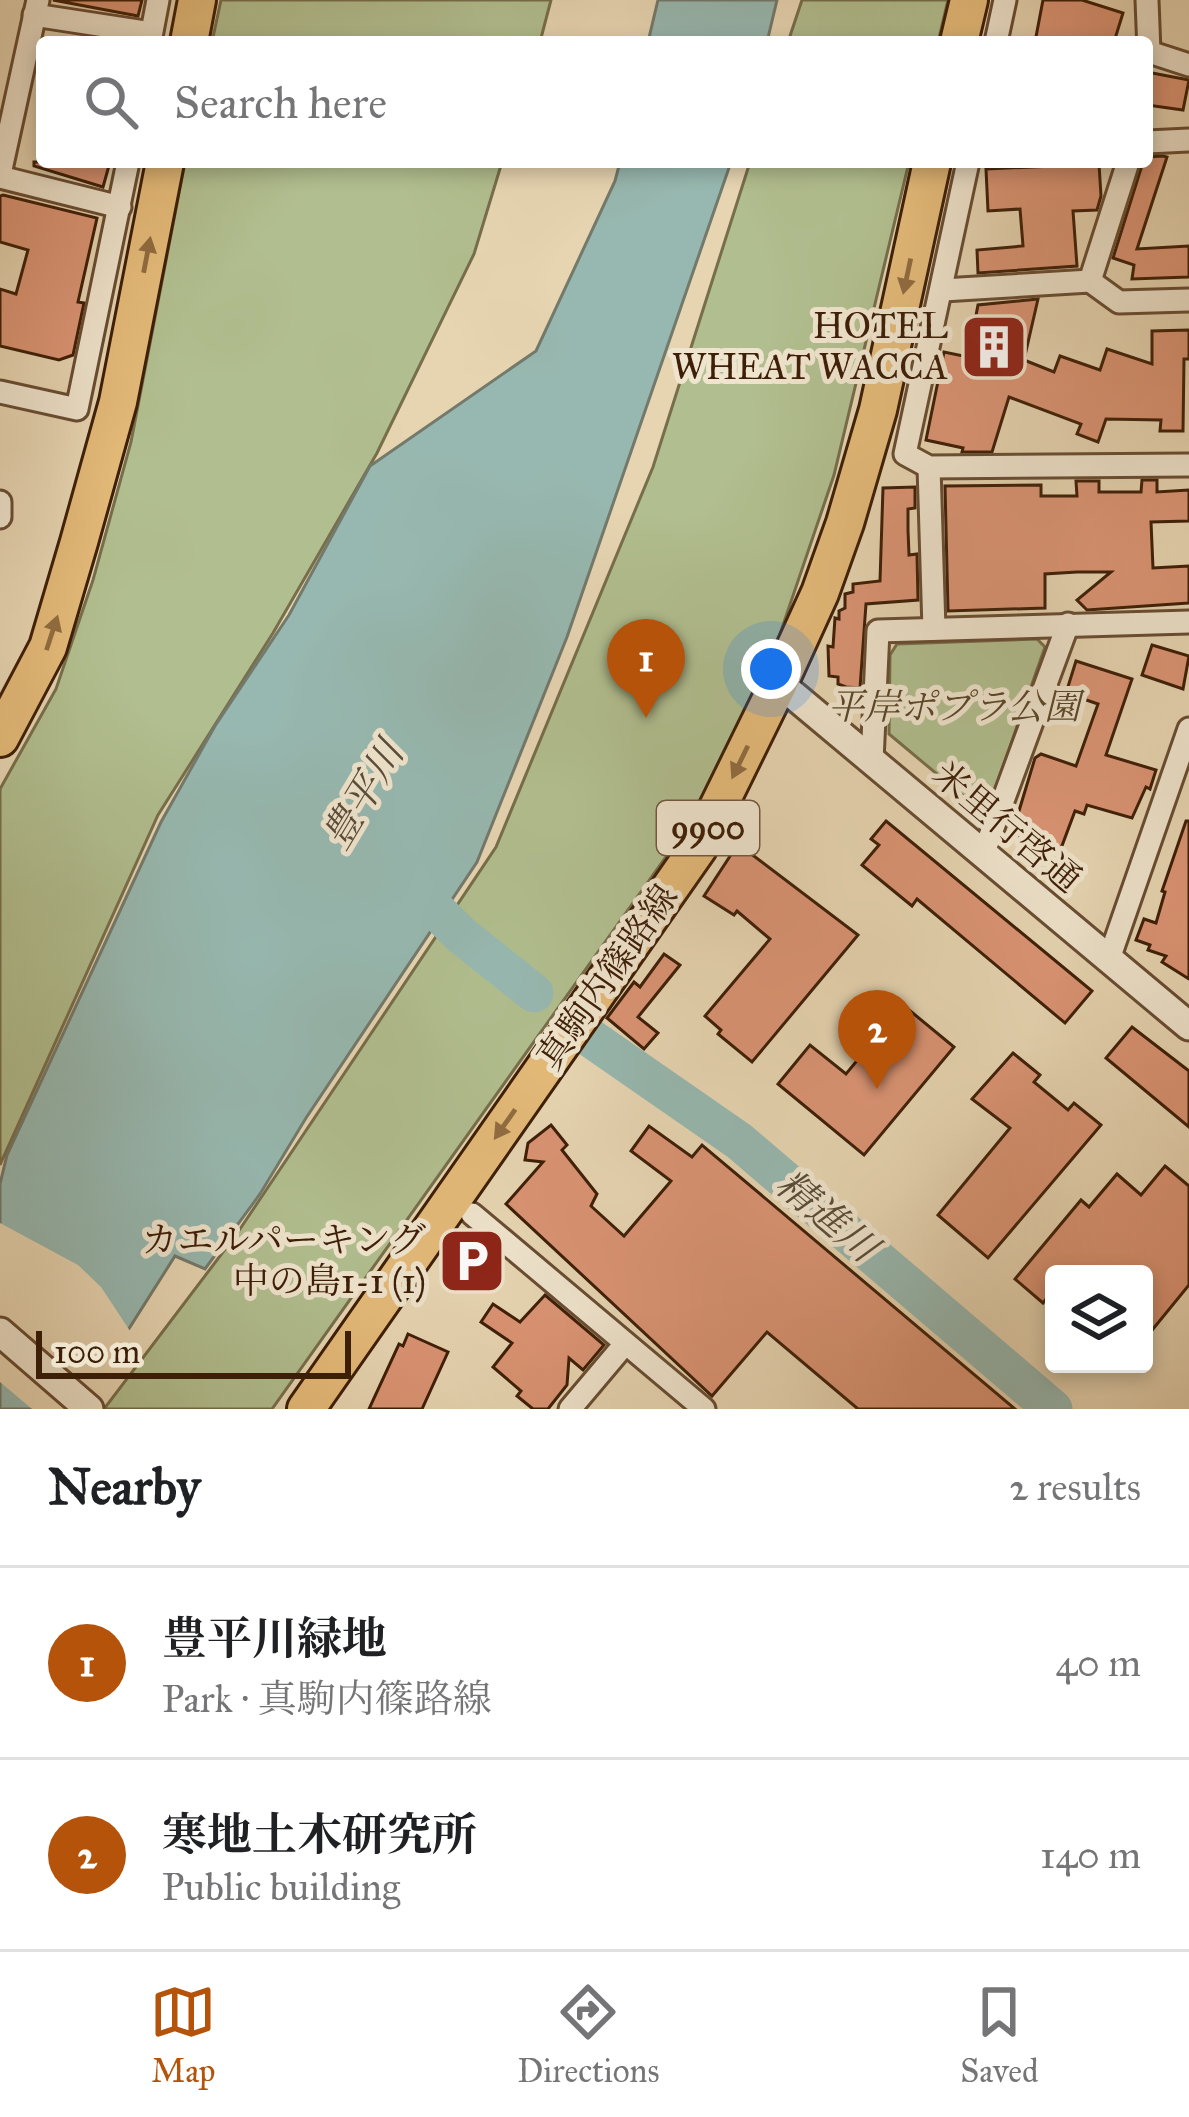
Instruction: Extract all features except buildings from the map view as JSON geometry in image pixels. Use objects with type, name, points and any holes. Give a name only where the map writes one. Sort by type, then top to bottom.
[{"type":"main road","points":[[190,36],[197,0]]},
{"type":"main road","points":[[960,36],[969,0]]},
{"type":"main road","points":[[0,738],[48,647],[80,542],[118,403],[164,168]]},
{"type":"main road","name":"真駒内篠路線","points":[[306,1409],[698,848],[820,593],[865,459],[931,168]]},
{"type":"street","points":[[150,36],[158,0]]},
{"type":"street","points":[[996,36],[1005,0]]},
{"type":"street","points":[[1147,0],[1148,36]]},
{"type":"street","points":[[120,207],[0,176],[36,8],[142,36]]},
{"type":"street","points":[[1153,53],[1189,64]]},
{"type":"street","points":[[1153,142],[1189,140]]},
{"type":"street","points":[[0,392],[77,409],[127,168]]},
{"type":"street","points":[[967,168],[905,454],[929,467],[1189,465]]},
{"type":"street","points":[[1090,281],[1126,168]]},
{"type":"street","points":[[943,290],[1090,281],[1120,302],[1189,300]]},
{"type":"street","points":[[929,467],[934,629]]},
{"type":"street","points":[[0,502],[0,517]]},
{"type":"street","points":[[872,761],[878,631],[1189,622]]},
{"type":"street","points":[[983,855],[1068,624]]},
{"type":"street","name":"米里行啓通","points":[[779,683],[1189,1026]]},
{"type":"street","points":[[1109,959],[1189,729]]},
{"type":"street","points":[[472,1214],[704,1409]]},
{"type":"street","points":[[0,1332],[89,1409]]},
{"type":"street","points":[[570,1409],[624,1345]]},
{"type":"green space","points":[[221,0],[551,0],[542,36],[213,36]]},
{"type":"green space","points":[[802,0],[948,0],[939,36],[790,36]]},
{"type":"green space","points":[[184,168],[500,168],[474,254],[377,453],[273,633],[158,815],[0,1165],[0,789],[56,689],[93,580],[131,442]]},
{"type":"green space","points":[[748,168],[908,168],[834,475],[780,634],[705,802],[272,1409],[104,1409],[236,1235],[496,847],[653,467]]},
{"type":"green space","name":"平岸ポプラ公園","points":[[1037,639],[1045,647],[986,815],[889,734],[890,655],[897,644]]},
{"type":"water","points":[[658,0],[777,0],[768,36],[649,36]]},
{"type":"water","name":"豊平川","points":[[618,168],[729,168],[567,637],[477,862],[260,1194],[205,1269],[175,1256],[78,1409],[0,1409],[0,1184],[7,1155],[161,822],[215,726],[289,615],[370,466],[536,351]]},
{"type":"pier","points":[[0,1223],[78,1265],[101,1287],[132,1334],[85,1409],[32,1409],[0,1382]]},
{"type":"waterway","name":"精進川","points":[[403,877],[461,935],[534,993]]},
{"type":"waterway","name":"精進川","points":[[589,1037],[739,1141],[1053,1409]]},
{"type":"place","name":"HOTEL WHEAT WACCA","points":[[994,347]]},
{"type":"place","name":"豊平川緑地","points":[[646,718]]},
{"type":"place","name":"寒地土木研究所","points":[[877,1089]]},
{"type":"place","name":"カエルパーキング 中の島1-1 (1)","points":[[472,1261]]}]
